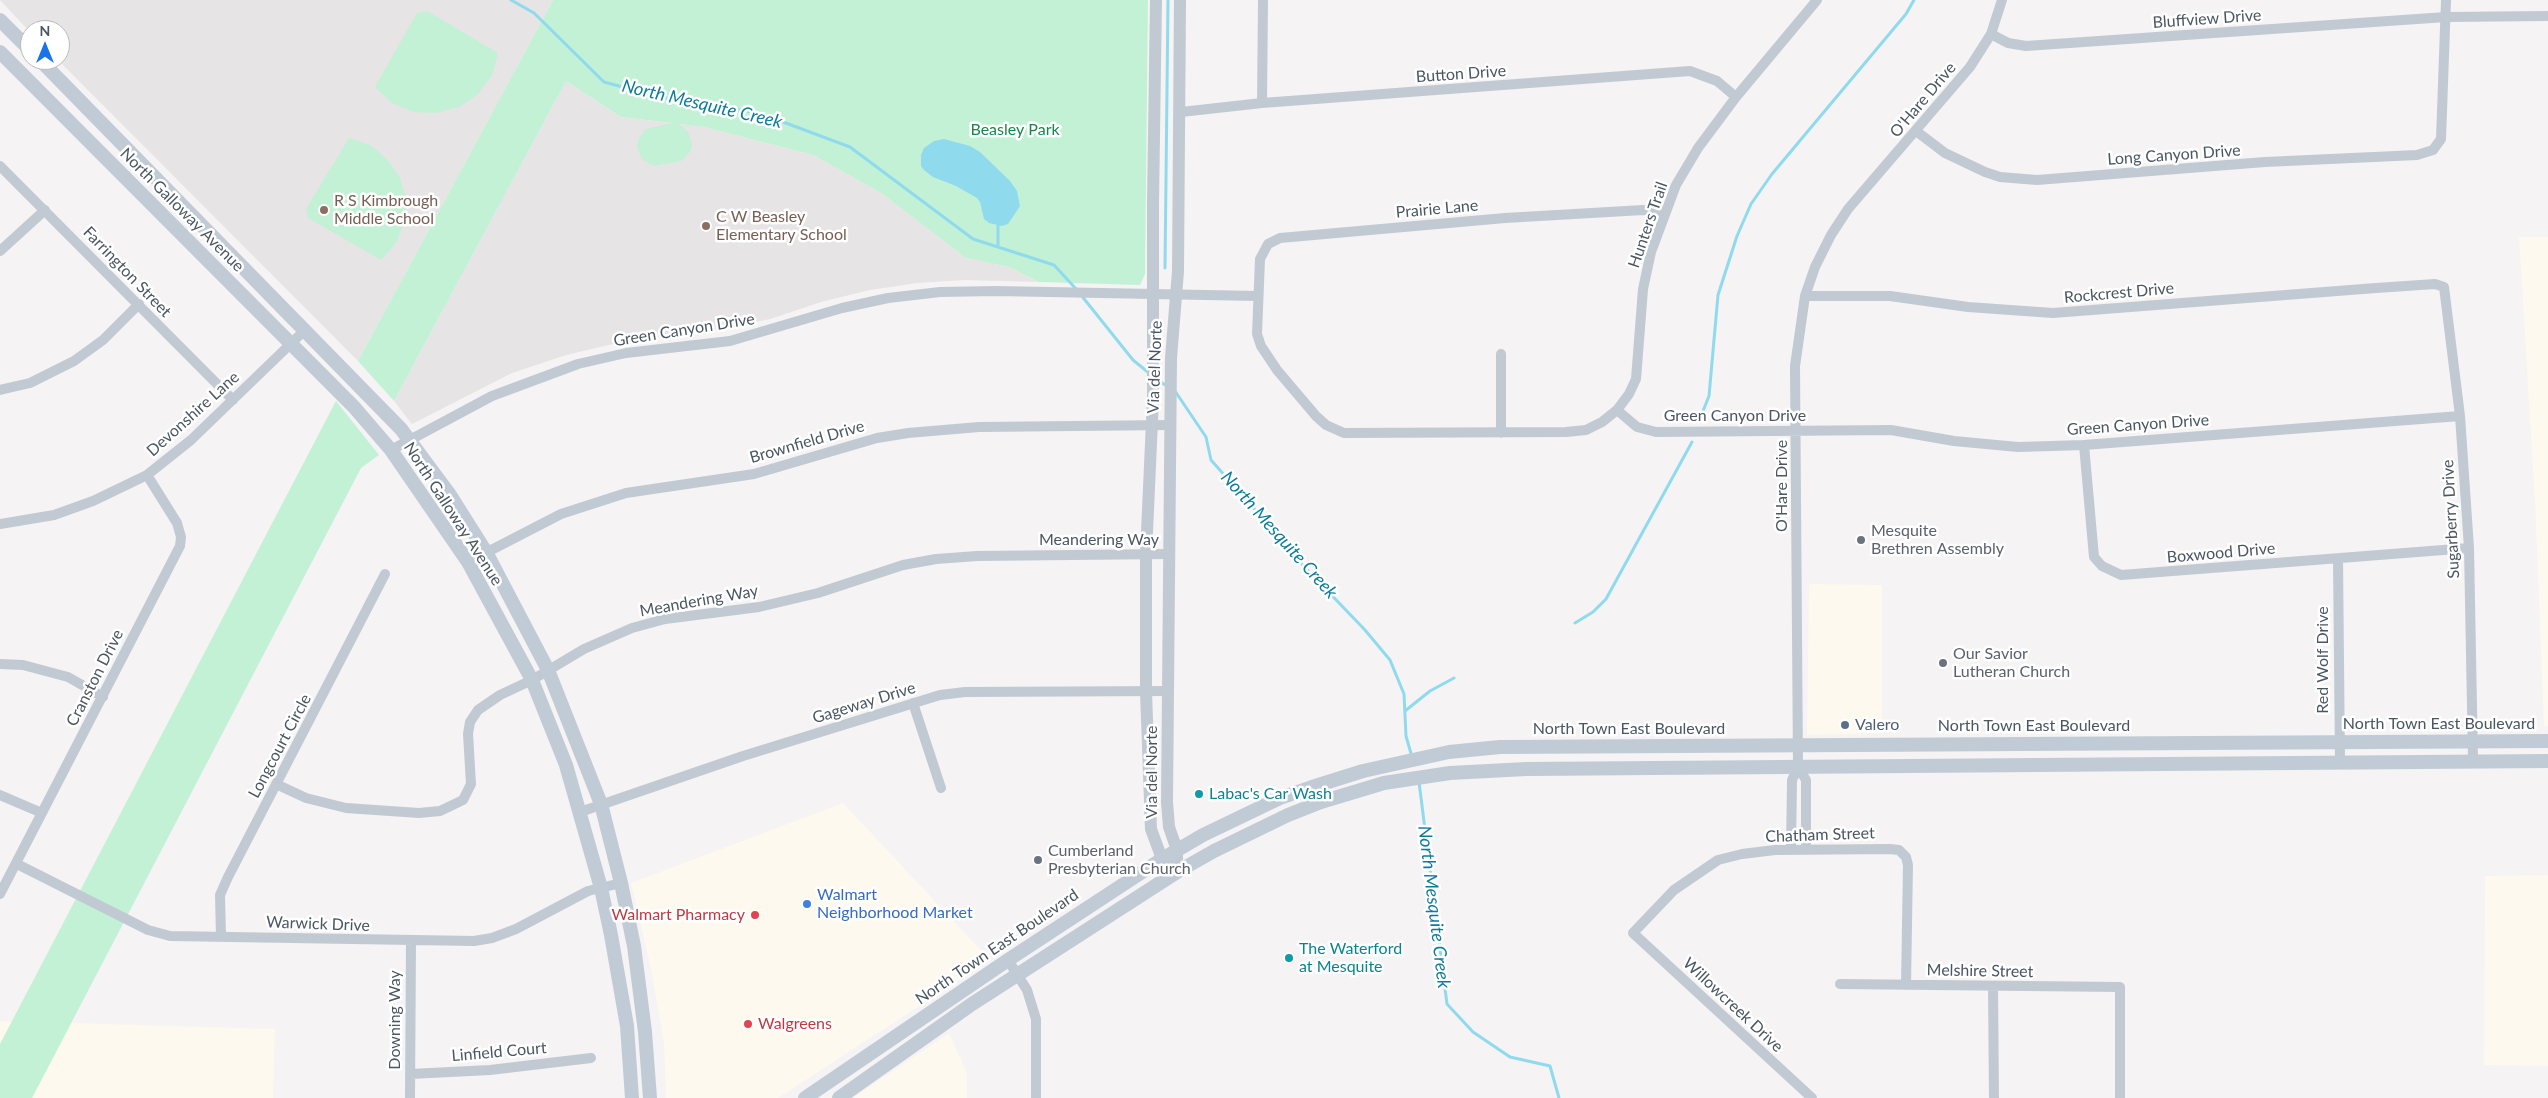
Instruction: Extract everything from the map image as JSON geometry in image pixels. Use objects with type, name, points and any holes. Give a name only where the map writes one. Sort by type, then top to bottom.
[{"type":"main road","points":[[0,20],[20,40]]},
{"type":"main road","name":"North Galloway Avenue","points":[[0,52],[354,407],[391,450],[468,562],[532,680],[566,765],[602,888],[627,1031],[632,1098]]},
{"type":"main road","name":"North Galloway Avenue","points":[[50,70],[306,329],[410,438],[486,552],[548,670],[601,804],[622,883],[634,946],[650,1098]]},
{"type":"main road","points":[[204,256],[220,242]]},
{"type":"main road","name":"North Town East Boulevard","points":[[805,1098],[1008,960],[1177,850],[1280,798],[1380,768],[1449,752],[1500,747],[2548,741]]},
{"type":"main road","points":[[2230,742],[2230,763]]},
{"type":"main road","points":[[1981,744],[1982,766]]},
{"type":"main road","name":"North Town East Boulevard","points":[[839,1098],[1018,974],[1177,872],[1274,821],[1321,802],[1384,784],[1450,773],[1526,769],[2474,760],[2548,761]]},
{"type":"main road","points":[[1312,787],[1321,802]]},
{"type":"main road","points":[[627,1031],[644,1029]]},
{"type":"main road","points":[[851,1067],[861,1082]]},
{"type":"street","name":"Via del Norte","points":[[1156,0],[1153,203],[1153,425],[1146,554],[1146,692],[1151,829],[1162,859],[1177,872]]},
{"type":"street","name":"Via del Norte","points":[[1177,872],[1177,850],[1169,827],[1167,802],[1170,407],[1171,358],[1176,294],[1181,112],[1180,0]]},
{"type":"street","points":[[1262,103],[1263,0]]},
{"type":"street","name":"Hunters Trail","points":[[1617,410],[1629,394],[1636,379],[1643,289],[1652,252],[1676,185],[1698,148],[1736,97],[1817,0]]},
{"type":"street","name":"O'Hare Drive","points":[[1798,767],[1796,366],[1805,296],[1815,267],[1844,215],[1970,67],[1990,34],[2002,0]]},
{"type":"street","points":[[2446,0],[2446,17]]},
{"type":"street","name":"Bluffview Drive","points":[[1990,34],[2008,43],[2026,46],[2446,17],[2548,16]]},
{"type":"street","name":"Long Canyon Drive","points":[[1916,131],[1945,153],[1984,172],[2000,177],[2037,180],[2265,162],[2417,155],[2433,150],[2441,139],[2446,17]]},
{"type":"street","name":"Button Drive","points":[[1181,112],[1262,103],[1690,71],[1717,81],[1736,97]]},
{"type":"street","name":"Farrington Street","points":[[0,166],[233,400]]},
{"type":"street","points":[[0,251],[45,210]]},
{"type":"street","name":"Prairie Lane","points":[[1258,296],[1262,253],[1268,244],[1280,238],[1505,218],[1644,210],[1666,211]]},
{"type":"street","name":"Rockcrest Drive","points":[[1805,296],[1890,296],[1968,307],[2053,313],[2435,284]]},
{"type":"street","name":"Sugarberry Drive","points":[[2435,284],[2444,287],[2460,416],[2469,548],[2474,760]]},
{"type":"street","name":"Green Canyon Drive","points":[[391,450],[410,438],[492,396],[578,364],[626,353],[730,341],[842,308],[888,298],[964,291],[1154,294]]},
{"type":"street","points":[[1154,294],[1258,296],[1257,334],[1261,346],[1277,370],[1326,425],[1344,433],[1501,433],[1586,430],[1617,410]]},
{"type":"street","points":[[0,390],[30,382],[74,361],[103,340],[138,304]]},
{"type":"street","name":"Devonshire Lane","points":[[0,524],[54,516],[93,501],[147,475],[191,440],[306,329]]},
{"type":"street","points":[[1501,354],[1501,433]]},
{"type":"street","name":"Green Canyon Drive","points":[[1617,410],[1637,427],[1656,432],[1891,430],[1954,441],[2018,447],[2084,445],[2460,416]]},
{"type":"street","name":"Brownfield Drive","points":[[468,562],[561,514],[626,493],[754,474],[877,438],[908,432],[979,427],[1170,425]]},
{"type":"street","name":"Boxwood Drive","points":[[2084,445],[2094,557],[2102,566],[2122,575],[2469,548]]},
{"type":"street","name":"Cranston Drive","points":[[0,894],[180,546],[181,537],[177,523],[147,475]]},
{"type":"street","name":"Meandering Way","points":[[276,784],[306,798],[346,808],[419,813],[448,808],[463,800],[471,784],[468,734],[470,722],[478,710],[500,695],[532,680],[584,649],[632,628],[665,619],[758,607],[793,599],[903,565],[977,556],[1168,554]]},
{"type":"street","name":"Red Wolf Drive","points":[[2338,559],[2340,762]]},
{"type":"street","name":"Longcourt Circle","points":[[221,936],[220,895],[385,574]]},
{"type":"street","points":[[0,664],[23,665],[68,677],[103,697]]},
{"type":"street","name":"Gageway Drive","points":[[580,812],[743,756],[940,695],[965,692],[1168,691]]},
{"type":"street","points":[[913,703],[941,788]]},
{"type":"street","points":[[1798,767],[1806,780],[1806,850]]},
{"type":"street","points":[[1791,850],[1792,780],[1798,767]]},
{"type":"street","points":[[0,796],[42,813]]},
{"type":"street","name":"Chatham Street","points":[[1633,933],[1674,890],[1718,860],[1742,854],[1791,850],[1899,850],[1906,856],[1906,985]]},
{"type":"street","name":"Warwick Drive","points":[[17,864],[148,930],[170,936],[410,941],[492,938],[535,920],[575,896],[622,883]]},
{"type":"street","name":"Willowcreek Drive","points":[[1633,933],[1812,1098]]},
{"type":"street","name":"Downing Way","points":[[410,941],[410,1098]]},
{"type":"street","points":[[1008,960],[1027,990],[1036,1019],[1036,1098]]},
{"type":"street","name":"Melshire Street","points":[[1840,984],[2120,987],[2120,1098]]},
{"type":"street","points":[[1993,986],[1994,1098]]},
{"type":"street","name":"Linfield Court","points":[[410,1074],[490,1070],[591,1058]]},
{"type":"shaded area","name":"R S Kimbrough Middle School","points":[[0,0],[553,0],[358,361],[68,70],[70,70],[70,20],[20,21]]},
{"type":"shaded area","name":"C W Beasley Elementary School","points":[[566,81],[621,117],[704,127],[813,155],[881,193],[966,258],[1009,267],[1039,282],[965,280],[917,283],[870,290],[821,302],[770,319],[718,330],[667,335],[617,343],[566,355],[512,373],[412,424],[394,401]]},
{"type":"shaded area","points":[[2519,237],[2548,237],[2548,726],[2544,726],[2535,503]]},
{"type":"shaded area","points":[[1809,584],[1882,585],[1882,733],[1807,735]]},
{"type":"shaded area","points":[[843,803],[990,960],[778,1098],[666,1098],[664,1043],[651,969],[631,883]]},
{"type":"shaded area","points":[[2548,875],[2548,1066],[2484,1065],[2485,876]]},
{"type":"shaded area","points":[[0,1021],[12,1022],[0,1044]]},
{"type":"shaded area","points":[[72,1023],[275,1029],[273,1098],[32,1098]]},
{"type":"shaded area","points":[[949,1033],[967,1074],[967,1098],[853,1098]]},
{"type":"green space","name":"Beasley Park","points":[[553,0],[1148,0],[1145,274],[1140,285],[1039,282],[1009,267],[966,258],[881,193],[813,155],[704,127],[679,124],[689,133],[692,146],[690,152],[681,161],[654,166],[642,159],[637,147],[638,140],[646,129],[672,123],[621,117],[566,81],[394,401],[358,361]]},
{"type":"green space","points":[[427,11],[498,53],[492,75],[478,94],[459,107],[436,113],[413,112],[392,103],[375,87],[417,13]]},
{"type":"green space","points":[[349,138],[370,145],[387,159],[400,178],[406,200],[404,222],[396,243],[381,260],[308,218],[306,209]]},
{"type":"green space","points":[[336,401],[379,455],[361,468],[32,1098],[0,1098],[0,1044]]},
{"type":"water","points":[[944,139],[970,146],[980,152],[1010,181],[1017,191],[1020,206],[1008,224],[1002,226],[989,223],[984,219],[980,202],[977,198],[956,186],[933,177],[924,170],[921,166],[921,155],[924,148],[934,141]]},
{"type":"waterway","name":"North Mesquite Creek","points":[[511,0],[534,13],[604,82],[660,97],[759,113],[850,147],[973,239],[1054,265],[1077,290]]},
{"type":"waterway","points":[[1165,268],[1168,0]]},
{"type":"waterway","points":[[1699,421],[1709,396],[1718,295],[1737,236],[1751,204],[1772,174],[1906,14],[1914,0]]},
{"type":"waterway","points":[[998,225],[998,247]]},
{"type":"waterway","name":"North Mesquite Creek","points":[[1081,295],[1133,360],[1149,373]]},
{"type":"waterway","name":"North Mesquite Creek","points":[[1156,379],[1167,386]]},
{"type":"waterway","name":"North Mesquite Creek","points":[[1175,391],[1206,437],[1211,460],[1265,521],[1271,532],[1365,630],[1390,660],[1404,694],[1406,736],[1412,757]]},
{"type":"waterway","points":[[1575,623],[1593,612],[1606,599],[1692,442]]},
{"type":"waterway","points":[[1405,711],[1430,691],[1454,678]]},
{"type":"waterway","name":"North Mesquite Creek","points":[[1419,782],[1447,1004],[1473,1032],[1510,1057],[1550,1066],[1559,1098]]},
{"type":"place","name":"R S Kimbrough Middle School","points":[[324,210]]},
{"type":"place","name":"C W Beasley Elementary School","points":[[706,226]]},
{"type":"place","name":"Mesquite Brethren Assembly","points":[[1861,540]]},
{"type":"place","name":"Our Savior Lutheran Church","points":[[1943,663]]},
{"type":"place","name":"Valero","points":[[1845,725]]},
{"type":"place","name":"Labac's Car Wash","points":[[1199,794]]},
{"type":"place","name":"Cumberland Presbyterian Church","points":[[1038,860]]},
{"type":"place","name":"Walmart Neighborhood Market","points":[[807,904]]},
{"type":"place","name":"Walmart Pharmacy","points":[[755,915]]},
{"type":"place","name":"The Waterford at Mesquite","points":[[1289,958]]},
{"type":"place","name":"Walgreens","points":[[748,1024]]}]
